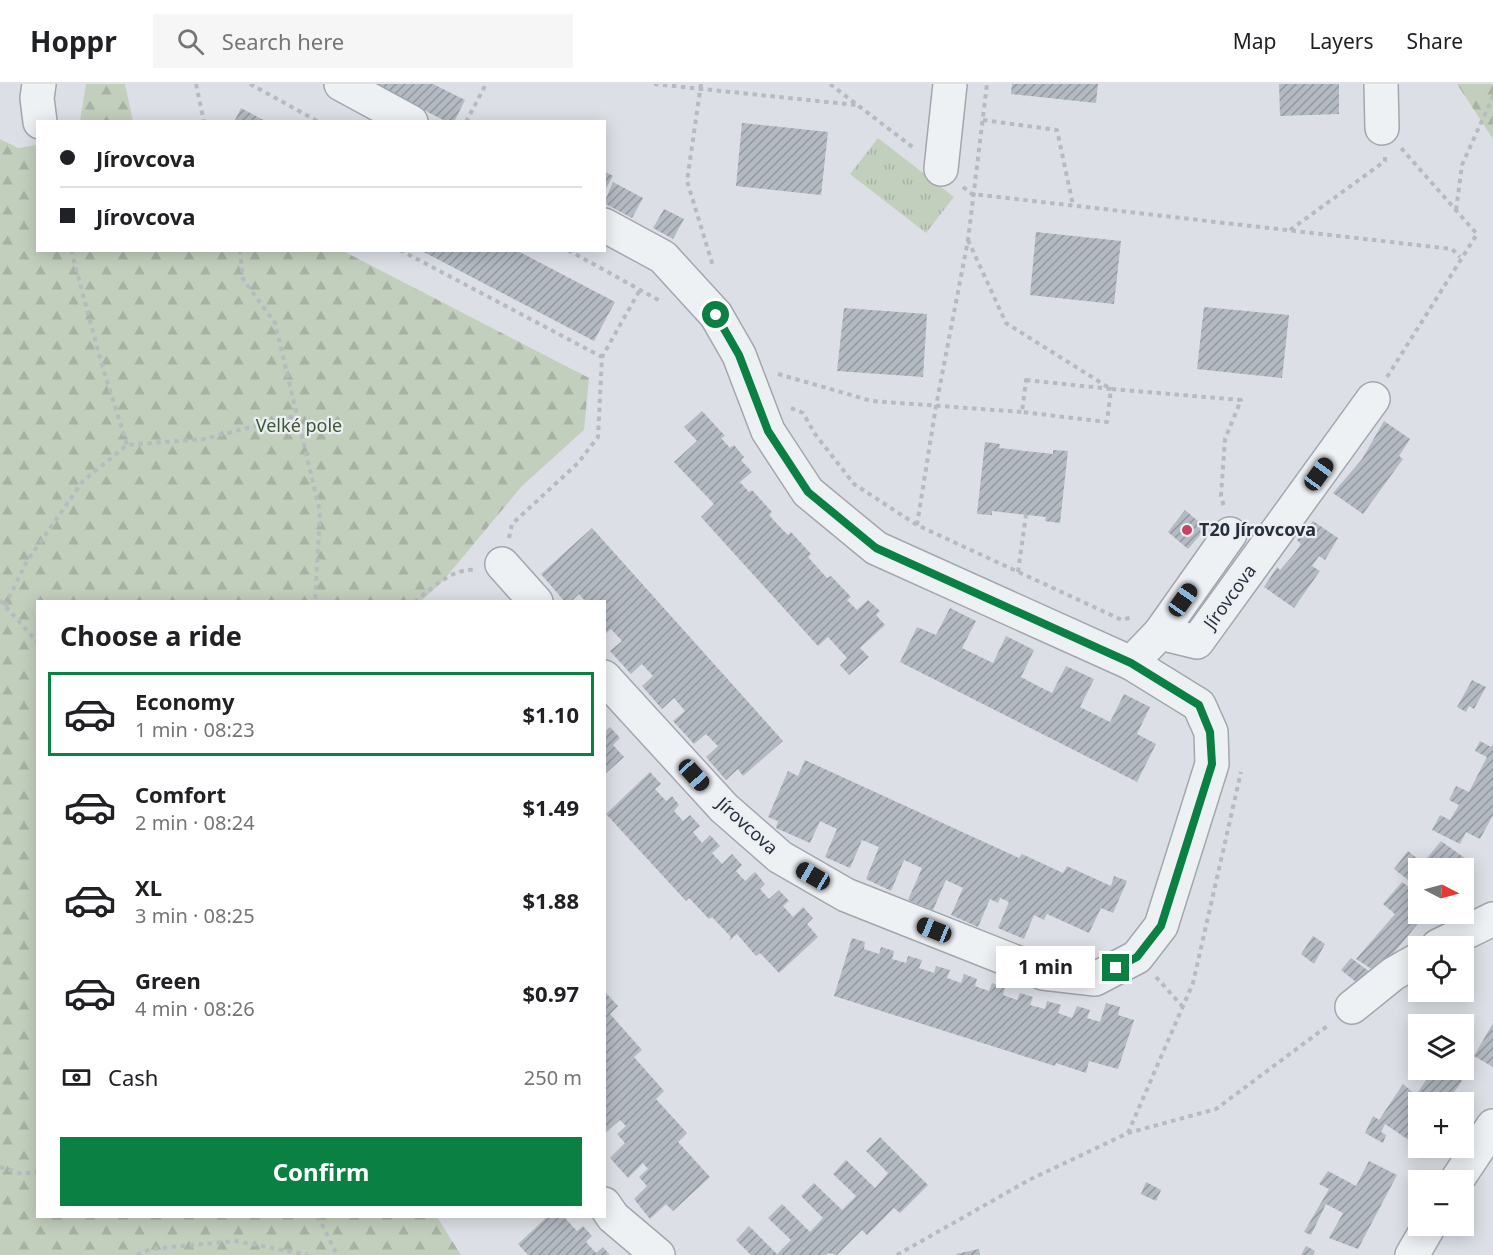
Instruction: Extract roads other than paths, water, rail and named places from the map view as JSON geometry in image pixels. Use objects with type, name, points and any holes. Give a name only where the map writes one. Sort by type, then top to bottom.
[{"type":"street","points":[[39,84],[37,98],[40,120]]},
{"type":"street","points":[[341,84],[407,120]]},
{"type":"street","points":[[941,169],[950,84]]},
{"type":"street","points":[[1381,84],[1382,128]]},
{"type":"street","name":"Jírovcova","points":[[606,226],[663,257],[716,315],[739,355],[768,431],[808,492],[876,548],[1131,663],[1199,705],[1210,732],[1212,764],[1161,926],[1137,957],[1095,979],[1043,973],[846,895],[780,857],[724,808],[606,679]]},
{"type":"street","name":"Jírovcova","points":[[1148,623],[1197,642],[1373,399]]},
{"type":"street","points":[[1131,663],[1148,623],[1230,534]]},
{"type":"street","points":[[502,564],[534,600]]},
{"type":"street","points":[[1458,936],[1493,919]]},
{"type":"street","points":[[1352,1007],[1408,965]]},
{"type":"street","points":[[1464,1170],[1493,1126]]},
{"type":"street","points":[[606,1207],[613,1217],[658,1255]]},
{"type":"street","points":[[1412,1255],[1423,1236]]},
{"type":"place","name":"T20 Jírovcova","points":[[1187,530]]},
{"type":"park label","name":"Velké pole","points":[[299,426]]}]
